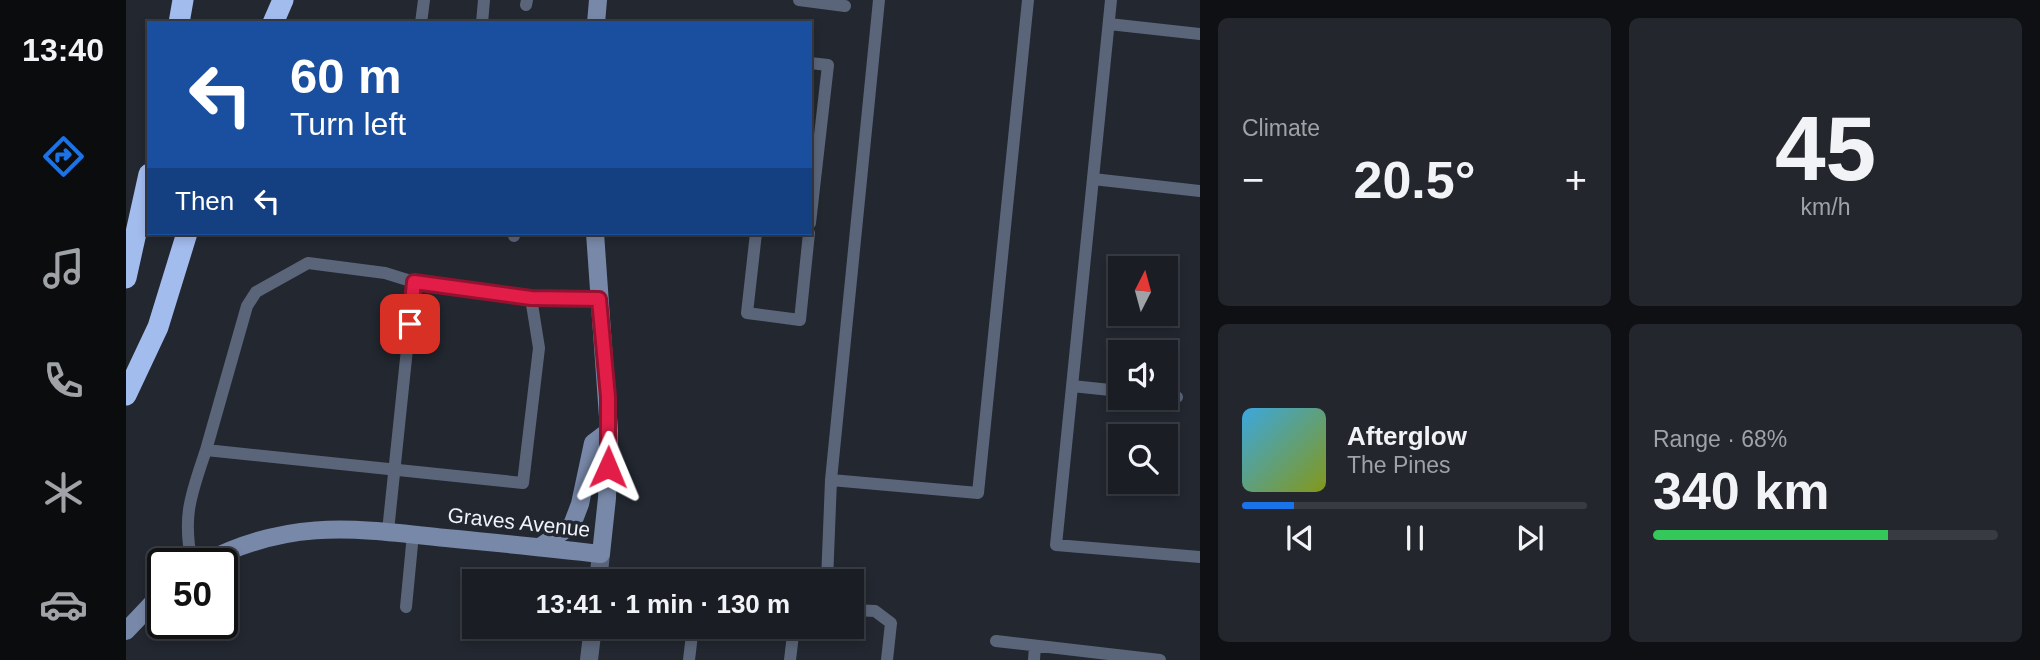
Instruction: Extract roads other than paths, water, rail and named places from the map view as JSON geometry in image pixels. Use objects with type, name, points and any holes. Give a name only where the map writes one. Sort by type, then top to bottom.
[{"type":"highway","points":[[179,21],[183,0]]},
{"type":"highway","points":[[274,21],[283,0]]},
{"type":"highway","points":[[126,278],[147,183]]},
{"type":"highway","points":[[126,395],[158,327],[186,235]]},
{"type":"main road","points":[[596,21],[598,0]]},
{"type":"main road","name":"Graves Avenue","points":[[235,548],[301,530],[356,528],[601,554],[607,498],[609,431],[595,235]]},
{"type":"main road","points":[[540,548],[572,526],[580,504],[593,443],[609,431]]},
{"type":"main road","points":[[126,631],[147,609]]},
{"type":"street","points":[[599,569],[601,554]]},
{"type":"street","points":[[589,660],[591,639]]},
{"type":"lane","points":[[421,21],[424,0]]},
{"type":"lane","points":[[482,21],[485,0]]},
{"type":"lane","points":[[799,0],[845,6]]},
{"type":"lane","points":[[827,569],[831,480],[879,0]]},
{"type":"lane","points":[[831,480],[978,493],[1028,0]]},
{"type":"lane","points":[[1111,0],[1055,545],[1200,557]]},
{"type":"lane","points":[[1109,24],[1200,34]]},
{"type":"lane","points":[[812,63],[828,65],[812,205]]},
{"type":"lane","points":[[1093,179],[1200,191]]},
{"type":"lane","points":[[756,235],[747,313],[800,320],[809,235]]},
{"type":"lane","points":[[189,548],[188,503],[247,306],[256,292],[307,263],[385,273],[414,282],[531,298],[599,299]]},
{"type":"lane","points":[[388,531],[414,282]]},
{"type":"lane","points":[[206,450],[523,483],[539,348],[531,298]]},
{"type":"lane","points":[[1072,386],[1108,390]]},
{"type":"lane","points":[[406,607],[413,534]]},
{"type":"lane","points":[[864,611],[875,611],[891,623],[887,660]]},
{"type":"lane","points":[[689,660],[691,639]]},
{"type":"lane","points":[[790,660],[792,639]]},
{"type":"lane","points":[[996,641],[1159,660]]},
{"type":"lane","points":[[1034,660],[1035,646]]}]
